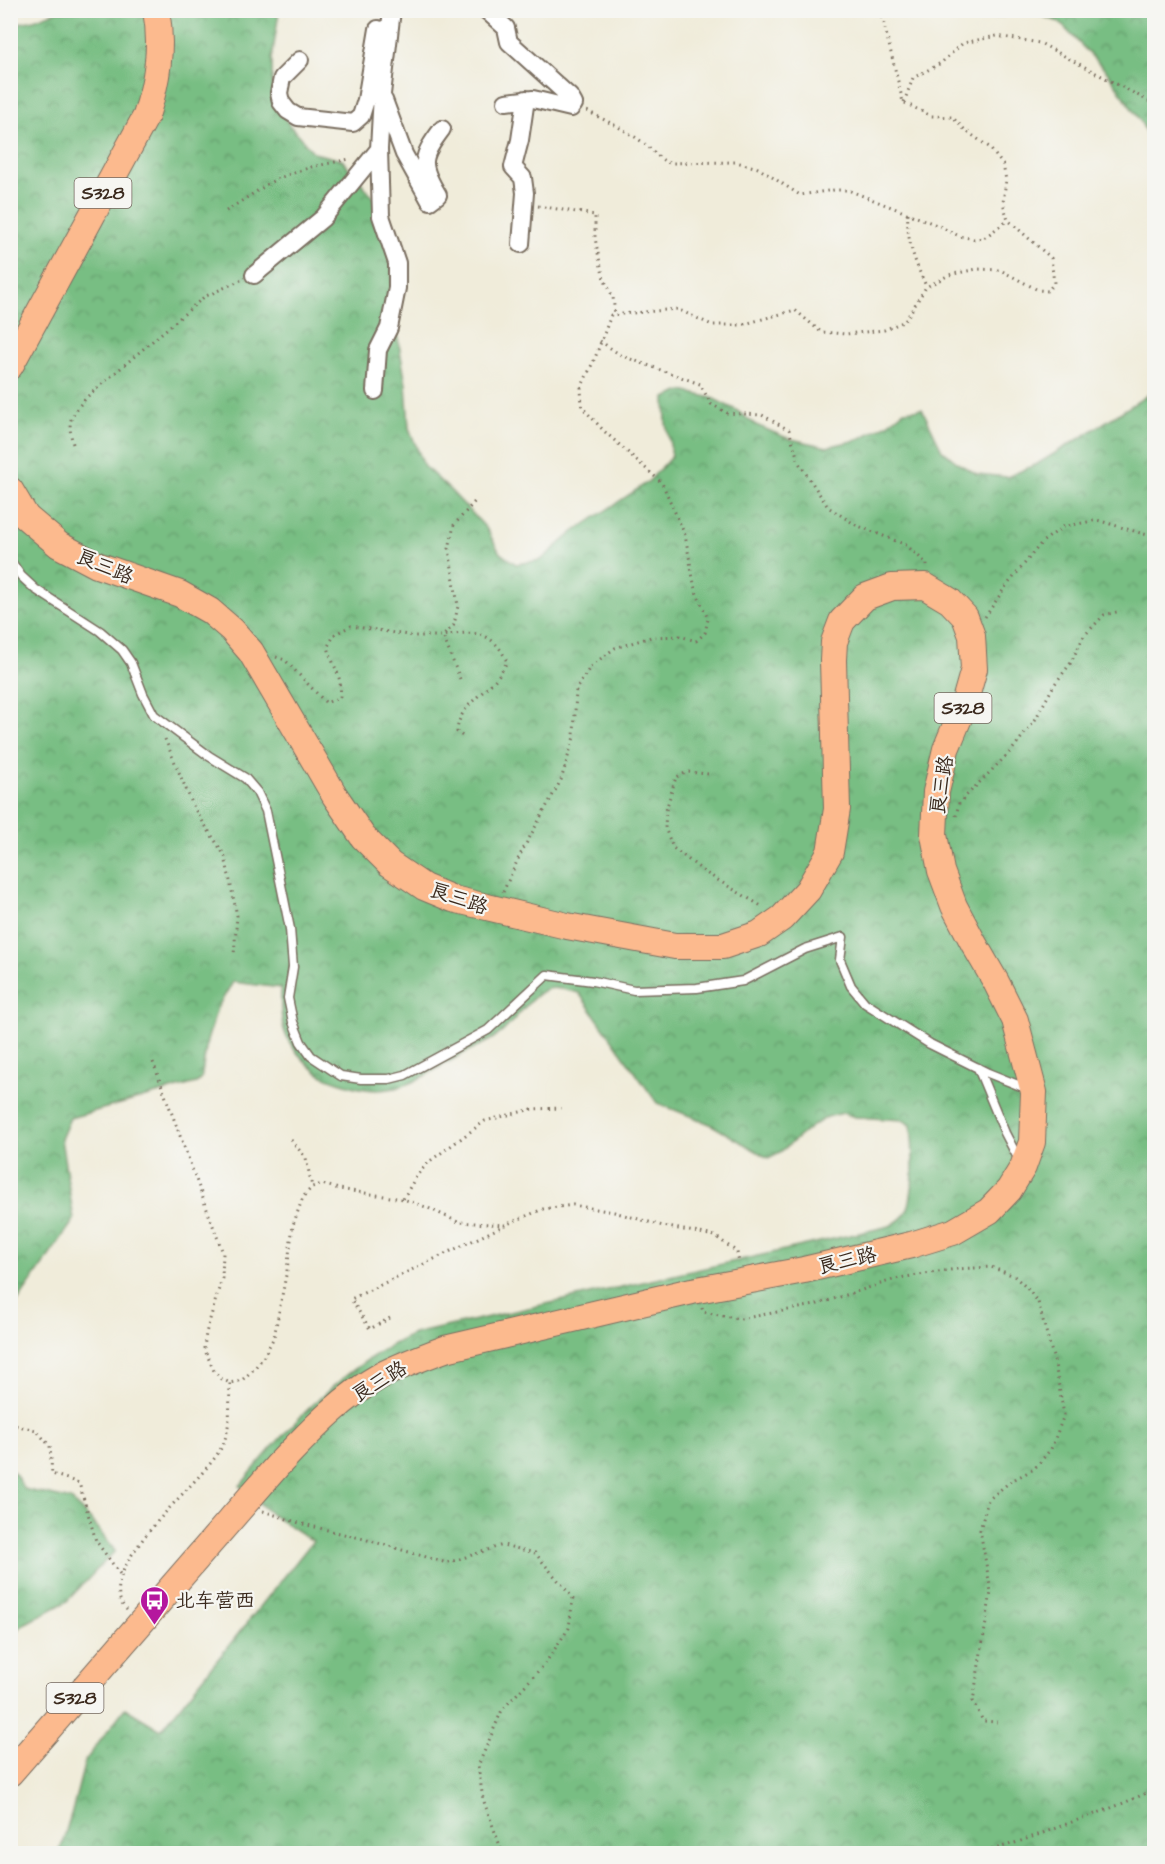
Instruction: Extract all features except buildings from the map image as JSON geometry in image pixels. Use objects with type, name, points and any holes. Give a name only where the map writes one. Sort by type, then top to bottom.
[{"type":"main road","name":"S328","points":[[10,366],[146,116],[155,89],[159,60],[159,25],[156,10]]},
{"type":"main road","name":"良三路","points":[[10,1773],[278,1465],[313,1429],[346,1400],[379,1377],[413,1360],[446,1349],[692,1291],[910,1245],[953,1232],[989,1211],[1009,1190],[1023,1167],[1032,1142],[1034,1092],[1015,1020],[954,906],[941,871],[934,835],[936,792],[946,749],[963,708],[974,669],[972,636],[965,617],[950,602],[925,586],[892,587],[865,597],[842,621],[834,642],[833,660],[837,809],[830,852],[808,890],[782,918],[759,934],[723,946],[675,946],[453,900],[424,887],[390,864],[363,837],[335,796],[251,652],[232,630],[210,611],[180,594],[97,565],[58,545],[26,517],[11,495]]},
{"type":"street","points":[[375,391],[378,350],[389,328],[397,288],[397,262],[381,216],[379,149],[382,94],[392,10]]},
{"type":"street","points":[[486,10],[506,28],[509,42],[570,96],[574,104],[571,108],[533,99],[506,102]]},
{"type":"street","points":[[300,60],[282,78],[279,93],[281,102],[288,111],[298,117],[353,123],[361,116],[366,100],[378,29],[389,32]]},
{"type":"street","points":[[382,94],[404,154],[430,201],[438,195],[426,176],[424,161],[428,148],[442,129]]},
{"type":"street","points":[[521,244],[524,205],[523,178],[513,166],[520,140],[526,99]]},
{"type":"street","points":[[254,275],[323,218],[379,149]]},
{"type":"lane","points":[[10,560],[21,576],[36,589],[100,632],[122,650],[131,663],[154,715],[209,756],[245,778],[257,792],[266,811],[290,929],[293,967],[288,998],[292,1022],[310,1056],[341,1076],[389,1079],[405,1075],[488,1030],[547,975],[593,981],[634,990],[697,988],[742,981],[805,948],[843,937],[840,960],[851,986],[865,1004],[930,1044],[977,1068],[1034,1092]]},
{"type":"lane","points":[[977,1068],[1005,1133],[1023,1167]]},
{"type":"path","points":[[495,910],[520,855],[561,780],[574,737],[576,689],[591,666],[615,648],[651,637],[680,636],[696,641],[705,633],[708,619],[695,589],[685,535],[662,483],[604,431],[582,407],[581,387],[611,315],[676,309],[712,325],[741,326],[795,310],[821,332],[846,334],[884,330],[905,321],[926,287],[949,275],[977,268],[1000,270],[1038,290],[1048,291],[1054,283],[1051,258],[1008,220],[1003,203],[1006,180],[1003,165],[989,147],[965,130],[952,117],[931,116],[903,102],[883,20],[877,10]]},
{"type":"path","points":[[903,102],[914,78],[941,63],[963,43],[997,36],[1040,43],[1155,104]]},
{"type":"path","points":[[574,104],[646,145],[660,159],[669,162],[736,162],[758,168],[800,195],[848,190],[908,213],[958,236],[974,239],[984,238],[1008,220]]},
{"type":"path","points":[[226,211],[276,179],[311,167],[358,158],[379,149]]},
{"type":"path","points":[[524,205],[595,215],[595,238],[599,258],[604,279],[613,297],[615,315]]},
{"type":"path","points":[[908,213],[907,230],[912,255],[926,287]]},
{"type":"path","points":[[74,444],[70,433],[71,415],[87,396],[204,297],[254,275]]},
{"type":"path","points":[[600,341],[622,356],[700,384],[711,404],[727,413],[762,415],[789,430],[799,463],[828,507],[856,525],[906,545],[927,564],[925,586]]},
{"type":"path","points":[[443,636],[454,625],[458,606],[449,549],[454,525],[477,499]]},
{"type":"path","points":[[972,636],[1004,589],[1042,542],[1063,528],[1097,520],[1155,537]]},
{"type":"path","points":[[1155,561],[1155,572]]},
{"type":"path","points":[[954,826],[959,803],[1012,750],[1035,720],[1054,685],[1070,664],[1084,636],[1104,615],[1121,611]]},
{"type":"path","points":[[251,652],[285,660],[327,703],[340,697],[342,685],[328,646],[335,634],[351,626],[414,636],[443,636],[464,631],[479,633],[501,648],[507,662],[495,681],[467,706],[458,722],[457,732],[465,738]]},
{"type":"path","points":[[443,636],[460,679]]},
{"type":"path","points":[[154,715],[194,808],[225,856],[237,916],[234,955]]},
{"type":"path","points":[[708,774],[688,772],[676,777],[666,810],[665,828],[673,848],[706,873],[782,918]]},
{"type":"path","points":[[153,1062],[223,1253],[222,1278],[204,1348],[214,1371],[230,1383],[242,1380],[253,1370],[263,1358],[274,1337],[293,1225],[303,1197],[312,1187],[322,1184],[339,1189],[403,1199],[426,1206],[458,1222],[505,1226]]},
{"type":"path","points":[[403,1199],[417,1175],[430,1161],[485,1121],[532,1109],[561,1108]]},
{"type":"path","points":[[291,1140],[306,1158],[312,1187]]},
{"type":"path","points":[[390,1318],[370,1329],[351,1299],[543,1209],[573,1205],[614,1212],[663,1226],[716,1236],[737,1252],[743,1282]]},
{"type":"path","points":[[692,1291],[704,1312],[740,1319],[815,1305],[899,1278],[957,1269],[991,1267],[1014,1276],[1038,1302],[1064,1415],[1051,1449],[1034,1469],[1011,1481],[988,1500],[980,1530],[991,1592],[973,1701],[983,1721],[997,1722]]},
{"type":"path","points":[[140,1623],[120,1604],[118,1589],[120,1574],[134,1549],[219,1453],[229,1427],[230,1383]]},
{"type":"path","points":[[10,1424],[36,1430],[50,1446],[52,1474],[80,1482],[96,1541],[120,1574]]},
{"type":"path","points":[[244,1504],[298,1523],[447,1563],[502,1545],[535,1554],[573,1598],[569,1628],[544,1665],[502,1710],[478,1766],[483,1799],[503,1854]]},
{"type":"path","points":[[968,1854],[991,1851],[1019,1842],[1133,1800],[1155,1789]]},
{"type":"green space","points":[[58,11],[279,11],[272,59],[272,94],[290,126],[314,153],[342,160],[381,206],[393,245],[391,299],[406,384],[409,428],[424,466],[486,528],[500,553],[516,564],[541,560],[572,533],[648,482],[672,456],[666,423],[665,398],[682,391],[712,398],[736,410],[756,425],[787,438],[827,447],[857,440],[886,425],[904,411],[922,409],[942,450],[959,464],[977,474],[1007,477],[1037,464],[1154,391],[1154,1853],[57,1853],[73,1808],[85,1761],[125,1708],[161,1730],[313,1541],[272,1515],[240,1486],[297,1420],[341,1380],[364,1362],[414,1334],[890,1226],[902,1218],[908,1207],[913,1171],[911,1125],[903,1120],[855,1117],[843,1113],[827,1117],[780,1152],[768,1158],[710,1124],[657,1103],[579,993],[559,988],[547,989],[535,996],[492,1040],[405,1085],[377,1090],[361,1088],[326,1077],[317,1072],[297,1053],[286,1036],[283,1026],[281,988],[233,982],[217,1008],[207,1041],[201,1080],[70,1118],[61,1139],[74,1220],[11,1311],[11,25]]},
{"type":"green space","points":[[958,11],[1145,11],[1154,21],[1154,151],[1141,122],[1108,73],[1059,22],[1031,12],[988,18]]},
{"type":"green space","points":[[11,1470],[24,1489],[71,1500],[90,1519],[115,1551],[66,1602],[26,1623],[11,1635]]},
{"type":"place","name":"北车营西","points":[[154,1626]]}]
